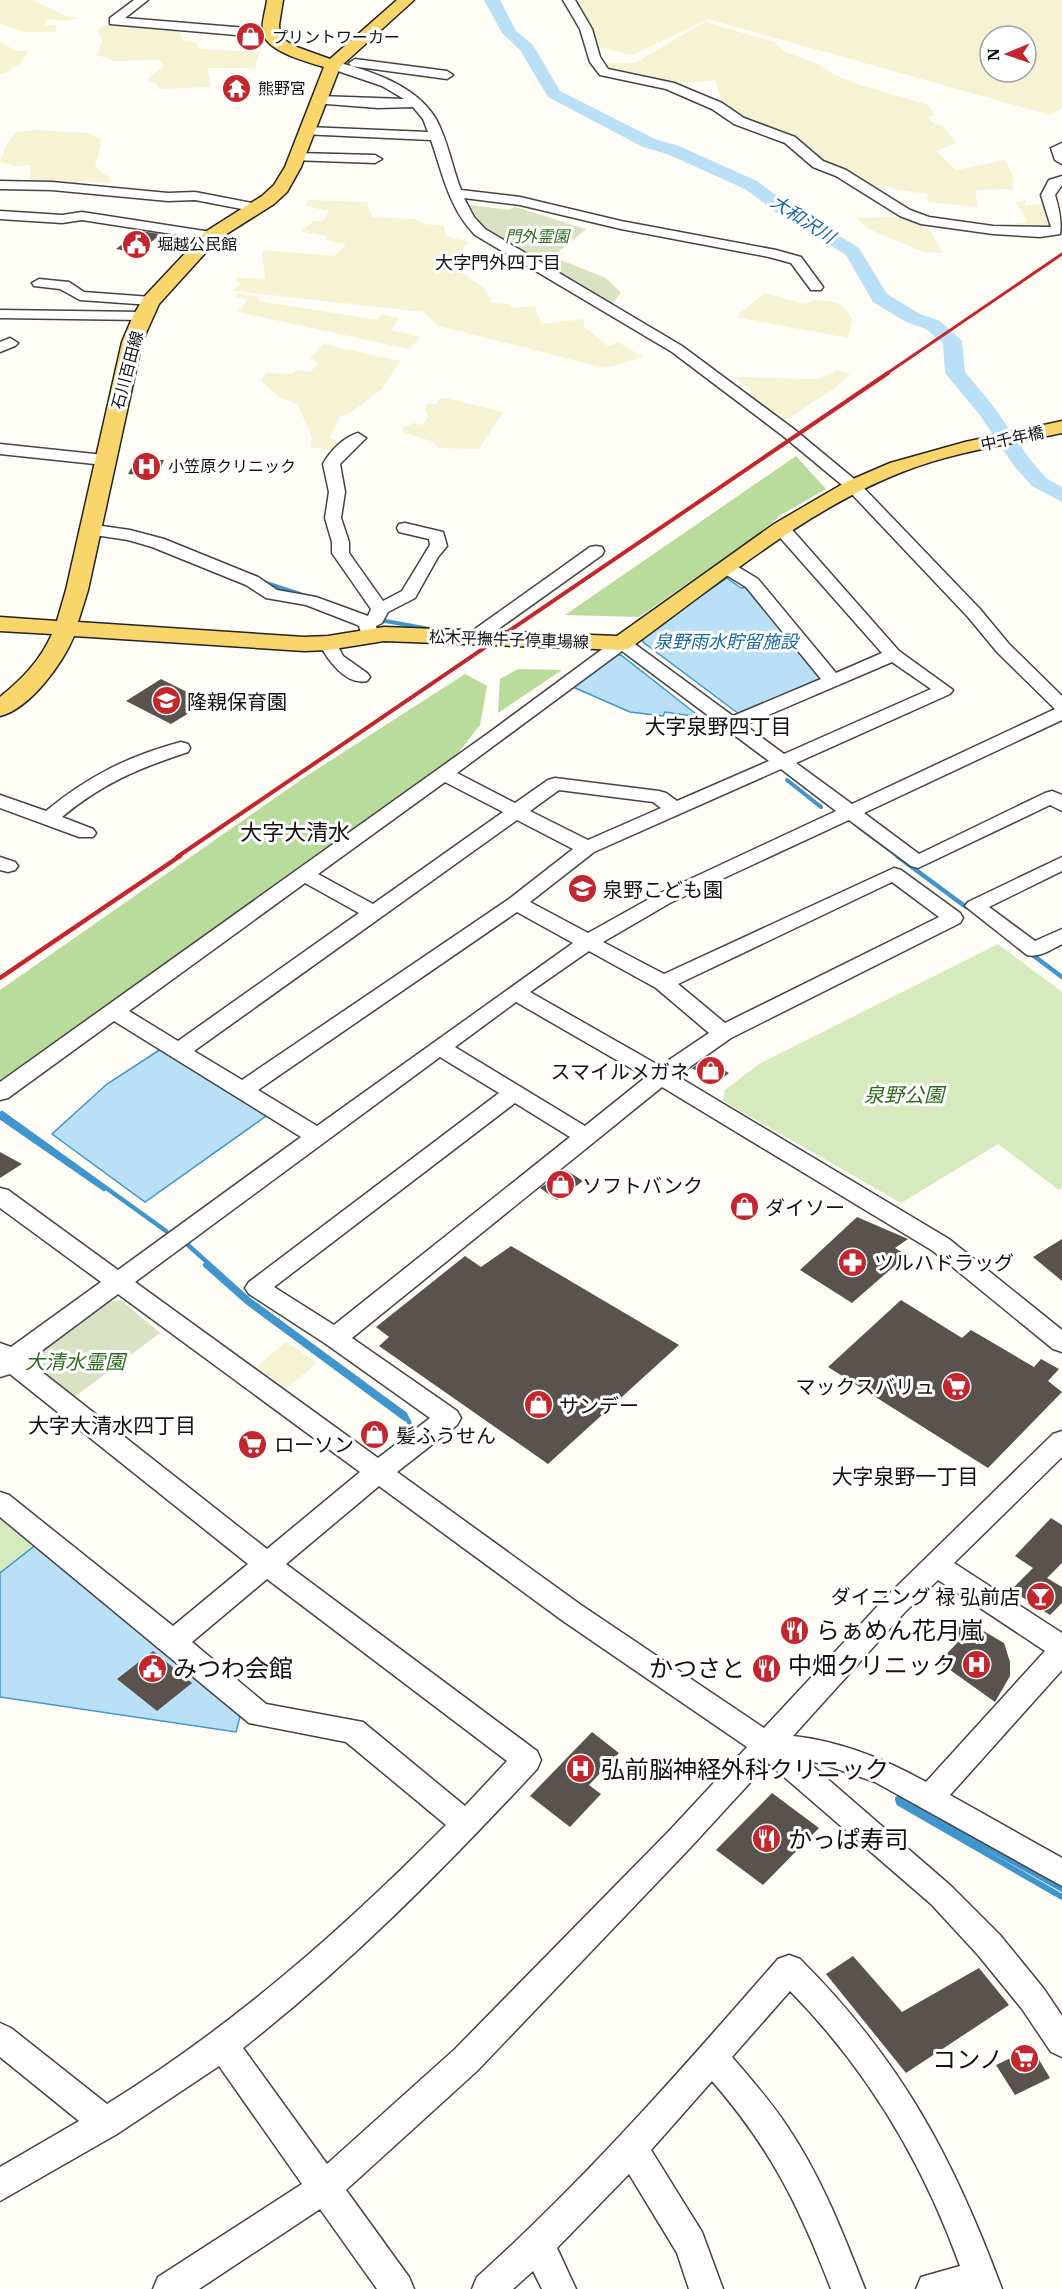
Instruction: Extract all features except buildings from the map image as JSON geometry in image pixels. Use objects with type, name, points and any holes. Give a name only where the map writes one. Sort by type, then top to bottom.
[{"type":"main road","points":[[275,0],[271,34],[278,44],[336,63]]},
{"type":"main road","name":"石川百田線","points":[[0,709],[28,686],[46,666],[65,630],[77,590],[88,529],[132,342],[146,309],[211,236],[257,208],[281,188],[288,178],[336,63],[406,0]]},
{"type":"main road","name":"中千年橋","points":[[853,486],[897,467],[965,448],[1060,427]]},
{"type":"main road","points":[[622,642],[782,530],[853,486]]},
{"type":"main road","name":"松木平撫牛子停車場線","points":[[0,624],[65,630],[328,643],[368,630],[474,638],[622,642]]},
{"type":"street","points":[[142,0],[114,21],[271,34]]},
{"type":"street","points":[[569,0],[586,30],[595,65],[604,72],[670,86],[717,106],[739,121],[790,140],[818,164],[842,173],[905,213],[926,221],[993,230],[1040,233],[1055,231],[1059,226],[1048,195],[1054,183],[1062,180]]},
{"type":"street","points":[[336,63],[447,75]]},
{"type":"street","points":[[336,63],[373,79],[416,103],[428,117],[454,193],[470,222],[480,232],[620,312],[677,349],[789,433],[853,486],[974,613],[1003,648],[1062,706]]},
{"type":"street","points":[[319,100],[378,104],[416,103]]},
{"type":"street","points":[[307,131],[435,136]]},
{"type":"street","points":[[1062,147],[1058,148],[1062,160]]},
{"type":"street","points":[[297,157],[375,159]]},
{"type":"street","points":[[0,185],[52,186],[168,197],[195,196],[257,208]]},
{"type":"street","points":[[454,193],[519,201],[621,225],[771,253],[796,260],[816,287]]},
{"type":"street","points":[[0,215],[62,219],[82,216],[211,236]]},
{"type":"street","points":[[39,283],[64,285],[80,296],[146,309]]},
{"type":"street","points":[[12,314],[146,309]]},
{"type":"street","points":[[0,342],[10,343],[0,347]]},
{"type":"street","points":[[358,438],[333,460],[331,468],[337,496],[334,503],[333,520],[342,545],[340,553],[381,609]]},
{"type":"street","points":[[2,441],[104,460]]},
{"type":"street","points":[[88,529],[130,535],[158,543],[252,581],[272,594],[310,601],[361,620],[368,630],[381,609],[409,594],[431,555],[439,546],[437,536],[405,528]]},
{"type":"street","points":[[243,1090],[516,903],[587,848],[945,690],[893,655],[782,530]]},
{"type":"street","points":[[474,638],[596,550]]},
{"type":"street","points":[[729,569],[752,583],[832,680]]},
{"type":"street","points":[[0,1093],[305,875],[622,642],[918,862],[1052,797],[1062,805]]},
{"type":"street","points":[[328,643],[336,658],[361,677]]},
{"type":"street","points":[[733,723],[893,655]]},
{"type":"street","points":[[0,2185],[105,2123],[222,2045],[348,1940],[466,1825],[527,1761],[267,1564],[4,1360],[119,1282],[439,1047],[588,942],[663,899],[1062,713]]},
{"type":"street","points":[[47,820],[83,790],[130,765],[181,748]]},
{"type":"street","points":[[444,774],[587,848]]},
{"type":"street","points":[[179,1051],[555,784],[659,797],[676,810]]},
{"type":"street","points":[[0,801],[86,833]]},
{"type":"street","points":[[1062,863],[975,906],[1034,950],[1062,936]]},
{"type":"street","points":[[334,1338],[661,1076],[723,1033],[953,918],[894,874],[663,983]]},
{"type":"street","points":[[305,875],[374,913]]},
{"type":"street","points":[[516,903],[663,983],[723,1033]]},
{"type":"street","points":[[515,992],[661,1076],[941,1245],[1062,1343]]},
{"type":"street","points":[[113,1011],[317,1136]]},
{"type":"street","points":[[439,1047],[585,1136]]},
{"type":"street","points":[[173,1642],[378,1472],[448,1418],[334,1338],[257,1288],[515,1092]]},
{"type":"street","points":[[0,1196],[572,1613],[768,1745],[941,1895],[995,1953],[1033,1999],[1062,2042]]},
{"type":"street","points":[[170,2289],[324,2188],[466,2060],[768,1745],[896,1604],[1062,1441]]},
{"type":"street","points":[[0,1502],[259,1715],[353,1731],[466,1825]]},
{"type":"street","points":[[929,1798],[1062,1649],[936,1565]]},
{"type":"street","points":[[768,1745],[831,1754],[884,1773],[1062,1873]]},
{"type":"street","points":[[489,2289],[538,2246],[632,2148],[789,1969],[819,1997],[848,2030],[880,2073],[906,2113],[951,2199],[984,2284],[933,2289]]},
{"type":"street","points":[[0,2038],[105,2123]]},
{"type":"street","points":[[222,2045],[397,2289]]},
{"type":"street","points":[[712,2057],[763,2118],[797,2172],[829,2240],[848,2289]]},
{"type":"street","points":[[632,2148],[690,2244],[706,2289]]},
{"type":"street","points":[[538,2246],[559,2289]]},
{"type":"shaded area","points":[[0,0],[32,0],[66,16],[80,18],[63,21],[48,19],[43,26],[56,25],[56,32],[26,32],[0,24]]},
{"type":"shaded area","points":[[577,0],[1062,0],[1062,108],[1050,115],[708,19],[633,55],[598,47],[594,29],[578,9]]},
{"type":"shaded area","points":[[705,22],[774,42],[783,51],[818,64],[833,74],[857,84],[928,105],[934,114],[928,118],[935,124],[942,125],[956,143],[936,151],[956,170],[1005,160],[1014,179],[1012,189],[975,190],[978,207],[928,202],[927,194],[893,189],[888,186],[874,189],[725,111],[715,80],[677,86],[608,72],[599,63],[635,63]]},
{"type":"shaded area","points":[[121,23],[178,30],[183,41],[195,42],[199,49],[259,52],[255,68],[208,68],[211,87],[160,89],[156,83],[147,80],[164,65],[160,60],[116,61],[97,55],[102,41],[97,30],[105,25]]},
{"type":"shaded area","points":[[0,42],[16,51],[28,51],[22,62],[4,74],[0,74]]},
{"type":"shaded area","points":[[37,130],[88,133],[100,139],[95,167],[112,180],[109,183],[80,181],[74,186],[35,184],[29,179],[31,165],[16,166],[0,162],[7,143],[16,132]]},
{"type":"shaded area","points":[[308,200],[367,202],[372,217],[414,219],[425,224],[444,226],[446,236],[469,242],[453,259],[461,272],[484,288],[492,303],[509,304],[514,308],[535,306],[541,324],[584,319],[584,327],[608,346],[618,342],[643,357],[605,368],[438,326],[424,312],[234,291],[239,284],[236,277],[265,280],[262,250],[335,256],[346,245],[326,240],[326,236],[301,231],[314,221],[323,221],[329,211],[305,206]]},
{"type":"shaded area","points":[[1025,200],[1026,205],[1048,204],[1055,225],[1050,231],[1012,230],[1016,223],[1027,223],[1022,210],[1015,203]]},
{"type":"shaded area","points":[[858,218],[907,219],[929,229],[943,253],[924,252],[866,228]]},
{"type":"shaded area","points":[[237,293],[257,297],[259,301],[378,320],[381,314],[399,318],[391,330],[421,337],[409,349],[238,312],[247,300],[237,297]]},
{"type":"shaded area","points":[[765,293],[805,304],[815,300],[836,302],[846,309],[852,319],[848,338],[735,317]]},
{"type":"shaded area","points":[[323,344],[400,361],[382,389],[349,414],[340,416],[329,438],[344,443],[337,451],[310,447],[312,438],[298,405],[279,397],[261,381],[266,373],[292,374],[297,370],[310,372],[319,363],[310,358]]},
{"type":"shaded area","points":[[837,370],[850,374],[835,388],[784,421],[751,395],[752,392],[734,377],[818,379]]},
{"type":"shaded area","points":[[441,397],[503,412],[479,449],[438,448],[434,442],[403,432],[403,428],[414,423],[422,425],[429,417],[425,410],[427,404],[437,404]]},
{"type":"shaded area","points":[[286,1342],[317,1363],[287,1388],[256,1367]]},
{"type":"green space","name":"門外霊園","points":[[470,205],[509,210],[515,207],[586,229],[557,253],[552,254],[558,259],[606,278],[621,293],[612,304],[503,243],[482,226]]},
{"type":"green space","points":[[796,456],[826,489],[781,515],[757,535],[639,617],[565,615]]},
{"type":"green space","points":[[518,669],[562,670],[498,713],[500,679]]},
{"type":"green space","points":[[465,674],[487,686],[480,725],[448,766],[237,913],[198,944],[0,1085],[0,990],[308,775]]},
{"type":"green space","name":"泉野公園","points":[[998,944],[1062,992],[1062,1188],[1059,1190],[998,1144],[901,1203],[723,1101],[725,1090],[759,1064]]},
{"type":"green space","name":"大清水霊園","points":[[121,1300],[160,1333],[73,1398],[31,1365],[32,1357],[112,1301]]},
{"type":"green space","points":[[0,1513],[37,1544],[0,1573]]},
{"type":"water","name":"泉野雨水貯留施設","points":[[727,578],[741,588],[748,587],[823,676],[821,680],[739,714],[643,642],[642,637]]},
{"type":"water","points":[[617,655],[621,655],[700,717],[665,712],[663,716],[630,712],[573,687]]},
{"type":"water","points":[[161,1049],[269,1114],[145,1202],[52,1134],[107,1084]]},
{"type":"water","points":[[37,1544],[241,1713],[236,1732],[0,1697],[0,1573]]},
{"type":"waterway","name":"大和沢川","points":[[492,0],[510,33],[527,48],[554,94],[649,143],[673,150],[751,185],[782,208],[853,252],[880,298],[913,318],[933,325],[952,341],[955,373],[987,411],[1021,462],[1039,482],[1062,496]]},
{"type":"waterway","points":[[260,581],[312,598]]},
{"type":"waterway","points":[[380,620],[429,629]]},
{"type":"waterway","points":[[787,780],[821,807]]},
{"type":"waterway","points":[[860,828],[899,857]]},
{"type":"waterway","points":[[897,856],[966,907]]},
{"type":"waterway","points":[[1030,953],[1062,977]]},
{"type":"waterway","points":[[2,1113],[166,1231]]},
{"type":"waterway","points":[[0,1117],[104,1189]]},
{"type":"waterway","points":[[188,1245],[248,1299],[405,1414],[411,1426]]},
{"type":"waterway","points":[[205,1265],[248,1303],[405,1419]]},
{"type":"waterway","points":[[1062,1889],[902,1799],[898,1799],[899,1803],[1062,1897]]},
{"type":"railway","points":[[886,374],[1062,254]]},
{"type":"railway","points":[[177,857],[888,373]]},
{"type":"railway","points":[[0,978],[180,856]]},
{"type":"place","name":"プリントワーカー","points":[[251,37]]},
{"type":"place","name":"熊野宮","points":[[237,88]]},
{"type":"place","name":"堀越公民館","points":[[136,244]]},
{"type":"place","name":"小笠原クリニック","points":[[147,466]]},
{"type":"place","name":"隆親保育園","points":[[166,701]]},
{"type":"place","name":"泉野こども園","points":[[582,889]]},
{"type":"place","name":"スマイルメガネ","points":[[711,1071]]},
{"type":"place","name":"ソフトバンク","points":[[561,1185]]},
{"type":"place","name":"ダイソー","points":[[744,1207]]},
{"type":"place","name":"ツルハドラッグ","points":[[853,1262]]},
{"type":"place","name":"マックスバリュ","points":[[956,1386]]},
{"type":"place","name":"サンデー","points":[[538,1405]]},
{"type":"place","name":"髪ふうせん","points":[[375,1435]]},
{"type":"place","name":"ローソン","points":[[253,1444]]},
{"type":"place","name":"ダイニング 禄 弘前店","points":[[1041,1596]]},
{"type":"place","name":"らぁめん花月嵐","points":[[795,1630]]},
{"type":"place","name":"中畑クリニック","points":[[977,1665]]},
{"type":"place","name":"みつわ会館","points":[[152,1668]]},
{"type":"place","name":"かつさと","points":[[766,1668]]},
{"type":"place","name":"弘前脳神経外科クリニック","points":[[580,1769]]},
{"type":"place","name":"かっぱ寿司","points":[[767,1839]]},
{"type":"place","name":"コンノ","points":[[1024,2059]]},
{"type":"district","name":"大字門外四丁目","points":[[498,262]]},
{"type":"district","name":"大字泉野四丁目","points":[[718,726]]},
{"type":"district","name":"大字大清水","points":[[295,831]]},
{"type":"district","name":"大字大清水四丁目","points":[[112,1425]]},
{"type":"district","name":"大字泉野一丁目","points":[[905,1476]]}]
